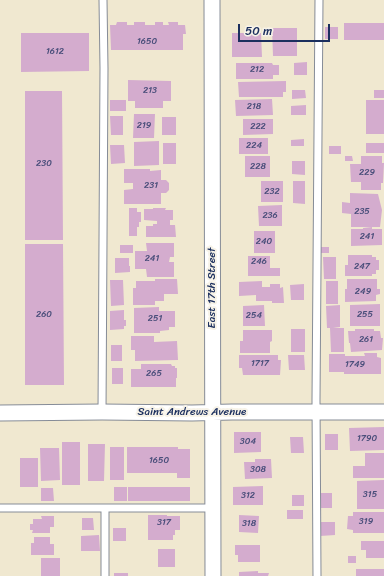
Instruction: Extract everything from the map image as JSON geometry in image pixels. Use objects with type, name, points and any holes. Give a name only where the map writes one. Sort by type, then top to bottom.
[{"type":"street","name":"East 17th Street","points":[[212,0],[213,576]]},
{"type":"street","name":"Saint Andrews Avenue","points":[[0,413],[384,412]]},
{"type":"lane","points":[[102,412],[103,0]]},
{"type":"lane","points":[[317,576],[319,0]]},
{"type":"lane","points":[[0,508],[212,508]]},
{"type":"lane","points":[[105,508],[105,576]]},
{"type":"building","points":[[117,22],[127,22],[127,25],[134,25],[134,22],[145,22],[145,25],[155,25],[155,22],[163,22],[163,25],[169,25],[168,22],[178,22],[178,25],[185,25],[186,34],[183,34],[183,50],[111,50],[110,25],[116,25]]},
{"type":"building","points":[[344,23],[384,23],[384,40],[344,40]]},
{"type":"building","points":[[325,27],[338,27],[338,39],[325,39]]},
{"type":"building","points":[[272,28],[297,28],[297,56],[273,56]]},
{"type":"building","points":[[21,33],[89,33],[89,71],[21,72]]},
{"type":"building","points":[[232,33],[261,33],[262,57],[232,57]]},
{"type":"building","points":[[307,62],[307,75],[294,75],[294,63]]},
{"type":"building","points":[[236,63],[272,63],[273,65],[279,65],[279,75],[273,75],[273,79],[236,79]]},
{"type":"building","points":[[128,80],[171,81],[171,101],[163,101],[163,108],[135,108],[135,101],[128,101]]},
{"type":"building","points":[[286,81],[286,92],[283,92],[283,97],[239,97],[238,82]]},
{"type":"building","points":[[292,90],[305,90],[306,98],[292,99]]},
{"type":"building","points":[[374,90],[384,90],[384,98],[374,98]]},
{"type":"building","points":[[25,91],[62,91],[63,240],[25,240]]},
{"type":"building","points":[[272,99],[273,115],[236,116],[235,100]]},
{"type":"building","points":[[110,100],[126,100],[126,111],[110,111]]},
{"type":"building","points":[[366,100],[384,100],[384,134],[366,134]]},
{"type":"building","points":[[306,105],[306,115],[291,115],[291,106]]},
{"type":"building","points":[[134,114],[155,114],[154,138],[133,138]]},
{"type":"building","points":[[110,116],[123,116],[123,135],[111,135]]},
{"type":"building","points":[[162,117],[176,117],[176,135],[162,135]]},
{"type":"building","points":[[243,119],[273,119],[273,134],[243,135]]},
{"type":"building","points":[[239,138],[268,138],[268,154],[239,154]]},
{"type":"building","points":[[304,139],[304,146],[291,146],[291,140]]},
{"type":"building","points":[[159,141],[159,165],[134,166],[134,142]]},
{"type":"building","points":[[163,143],[176,143],[176,164],[163,164]]},
{"type":"building","points":[[366,143],[384,143],[384,153],[366,153]]},
{"type":"building","points":[[110,145],[124,145],[125,163],[111,164]]},
{"type":"building","points":[[329,146],[341,146],[341,154],[329,154]]},
{"type":"building","points":[[245,156],[270,156],[270,177],[245,177]]},
{"type":"building","points":[[345,156],[352,156],[353,161],[345,161]]},
{"type":"building","points":[[361,156],[382,156],[382,163],[384,163],[383,183],[381,183],[381,190],[361,190],[361,182],[351,182],[350,164],[361,164]]},
{"type":"building","points":[[292,161],[305,161],[305,175],[292,174]]},
{"type":"building","points":[[124,169],[150,169],[150,171],[161,170],[161,180],[166,180],[169,183],[169,190],[166,193],[161,193],[161,204],[124,204],[124,190],[133,189],[133,183],[124,183]]},
{"type":"building","points":[[261,181],[283,181],[283,202],[261,202]]},
{"type":"building","points":[[293,181],[305,181],[305,204],[293,203]]},
{"type":"building","points":[[350,193],[378,194],[382,210],[380,227],[351,227],[351,214],[342,213],[342,202],[350,203]]},
{"type":"building","points":[[282,205],[282,226],[259,226],[258,206]]},
{"type":"building","points":[[129,208],[137,208],[137,212],[141,212],[141,222],[139,222],[139,227],[137,227],[137,236],[129,236]]},
{"type":"building","points":[[166,208],[165,210],[173,210],[173,220],[170,220],[170,225],[175,225],[176,237],[146,237],[146,226],[153,226],[153,224],[157,224],[157,221],[144,220],[144,209]]},
{"type":"building","points":[[372,227],[372,229],[382,229],[382,245],[351,246],[351,229]]},
{"type":"building","points":[[254,231],[275,231],[275,253],[254,253]]},
{"type":"building","points":[[146,243],[174,243],[174,257],[170,257],[169,262],[174,262],[174,277],[147,277],[146,269],[135,269],[135,251],[147,251]]},
{"type":"building","points":[[25,244],[63,244],[64,385],[25,385]]},
{"type":"building","points":[[120,245],[133,245],[133,253],[120,253]]},
{"type":"building","points":[[319,247],[329,247],[329,253],[319,253]]},
{"type":"building","points":[[348,255],[372,255],[372,257],[376,257],[376,260],[379,260],[379,270],[376,270],[376,274],[372,274],[372,276],[345,276],[345,265],[348,265]]},
{"type":"building","points":[[248,256],[270,256],[270,268],[280,268],[280,276],[248,276]]},
{"type":"building","points":[[323,257],[336,257],[336,279],[324,279]]},
{"type":"building","points":[[115,258],[129,258],[130,272],[115,273]]},
{"type":"building","points":[[155,279],[177,279],[178,294],[164,294],[164,301],[155,301],[155,305],[133,305],[133,288],[136,288],[136,281],[155,281]]},
{"type":"building","points":[[347,279],[377,279],[377,289],[380,289],[380,294],[376,295],[376,301],[345,302]]},
{"type":"building","points":[[110,280],[123,280],[124,305],[111,306]]},
{"type":"building","points":[[262,281],[262,287],[270,287],[270,284],[280,284],[280,288],[283,287],[284,303],[256,301],[256,295],[239,296],[239,282]]},
{"type":"building","points":[[326,281],[338,281],[338,304],[326,304]]},
{"type":"building","points":[[304,284],[304,300],[291,300],[290,285]]},
{"type":"building","points":[[380,304],[380,326],[350,326],[350,305]]},
{"type":"building","points":[[264,305],[265,326],[243,326],[243,306]]},
{"type":"building","points":[[340,305],[340,327],[333,328],[344,328],[344,352],[331,352],[330,328],[327,328],[326,306]]},
{"type":"building","points":[[159,307],[159,311],[175,311],[175,327],[169,327],[169,330],[160,331],[160,333],[134,333],[134,308]]},
{"type":"building","points":[[124,310],[124,320],[126,320],[126,326],[124,326],[124,329],[110,330],[110,311]]},
{"type":"building","points":[[291,329],[305,329],[305,352],[291,352]]},
{"type":"building","points":[[355,329],[374,329],[374,331],[380,331],[381,338],[383,338],[382,350],[351,352],[348,331],[355,331]]},
{"type":"building","points":[[243,330],[272,330],[270,353],[240,353],[240,341],[243,341]]},
{"type":"building","points":[[131,336],[154,336],[154,342],[177,341],[178,360],[135,361],[135,350],[131,350]]},
{"type":"building","points":[[111,345],[122,345],[122,361],[111,361]]},
{"type":"building","points":[[364,353],[377,353],[377,357],[381,358],[381,374],[344,374],[344,372],[329,372],[329,354],[365,356]]},
{"type":"building","points":[[239,355],[278,355],[278,360],[281,360],[280,375],[243,375],[242,368],[239,368]]},
{"type":"building","points":[[288,355],[304,355],[305,370],[289,370]]},
{"type":"building","points":[[141,364],[171,364],[172,366],[175,366],[175,368],[177,368],[176,387],[131,387],[131,369],[141,369]]},
{"type":"building","points":[[112,368],[123,368],[123,384],[112,384]]},
{"type":"building","points":[[384,427],[384,450],[350,451],[349,428]]},
{"type":"building","points":[[234,432],[261,432],[261,452],[234,453]]},
{"type":"building","points":[[325,434],[338,434],[338,450],[325,450]]},
{"type":"building","points":[[290,437],[303,437],[304,453],[291,453]]},
{"type":"building","points":[[62,442],[80,442],[80,485],[62,485]]},
{"type":"building","points":[[88,444],[105,444],[104,481],[88,481]]},
{"type":"building","points":[[110,447],[124,447],[124,480],[110,480]]},
{"type":"building","points":[[127,447],[178,447],[178,449],[190,449],[190,478],[177,478],[177,473],[127,473]]},
{"type":"building","points":[[40,448],[59,448],[60,480],[41,481]]},
{"type":"building","points":[[365,453],[384,453],[384,478],[353,478],[353,466],[365,466]]},
{"type":"building","points":[[20,458],[38,458],[38,487],[20,487]]},
{"type":"building","points":[[255,459],[271,459],[272,478],[245,479],[244,462],[255,462]]},
{"type":"building","points":[[384,480],[384,509],[357,509],[357,481]]},
{"type":"building","points":[[263,486],[263,505],[233,505],[233,487]]},
{"type":"building","points":[[114,487],[127,487],[127,501],[114,501]]},
{"type":"building","points":[[128,487],[190,487],[190,501],[128,501]]},
{"type":"building","points":[[41,488],[53,488],[54,501],[41,501]]},
{"type":"building","points":[[319,493],[332,493],[332,508],[319,508]]},
{"type":"building","points":[[292,495],[304,495],[304,506],[292,506]]},
{"type":"building","points":[[287,510],[303,510],[303,519],[287,519]]},
{"type":"building","points":[[353,512],[384,512],[384,533],[353,533],[353,530],[347,529],[348,516],[353,516]]},
{"type":"building","points":[[148,515],[180,516],[180,530],[175,530],[173,540],[148,540]]},
{"type":"building","points":[[239,515],[259,516],[258,533],[239,532]]},
{"type":"building","points":[[41,516],[54,516],[54,527],[50,527],[50,533],[32,533],[33,530],[30,530],[30,524],[33,524],[33,519],[42,519]]},
{"type":"building","points":[[82,518],[93,518],[94,530],[82,530]]},
{"type":"building","points":[[320,522],[335,522],[335,535],[320,536]]},
{"type":"building","points":[[113,528],[126,528],[126,541],[113,541]]},
{"type":"building","points":[[99,535],[100,551],[81,551],[81,536]]},
{"type":"building","points":[[34,537],[50,537],[50,544],[54,544],[54,555],[31,555],[31,543],[34,543]]},
{"type":"building","points":[[361,541],[384,541],[384,558],[366,558],[366,550],[361,550]]},
{"type":"building","points":[[235,545],[260,545],[260,562],[238,562],[238,555],[235,555]]},
{"type":"building","points":[[158,549],[175,549],[175,567],[158,567]]},
{"type":"building","points":[[348,556],[356,556],[356,563],[348,563]]},
{"type":"building","points":[[41,558],[60,558],[60,576],[41,576]]},
{"type":"building","points":[[356,569],[384,569],[384,576],[356,576]]},
{"type":"building","points":[[258,571],[258,573],[269,573],[268,576],[239,576],[239,572]]},
{"type":"building","points":[[114,573],[128,573],[128,576],[114,576]]}]
